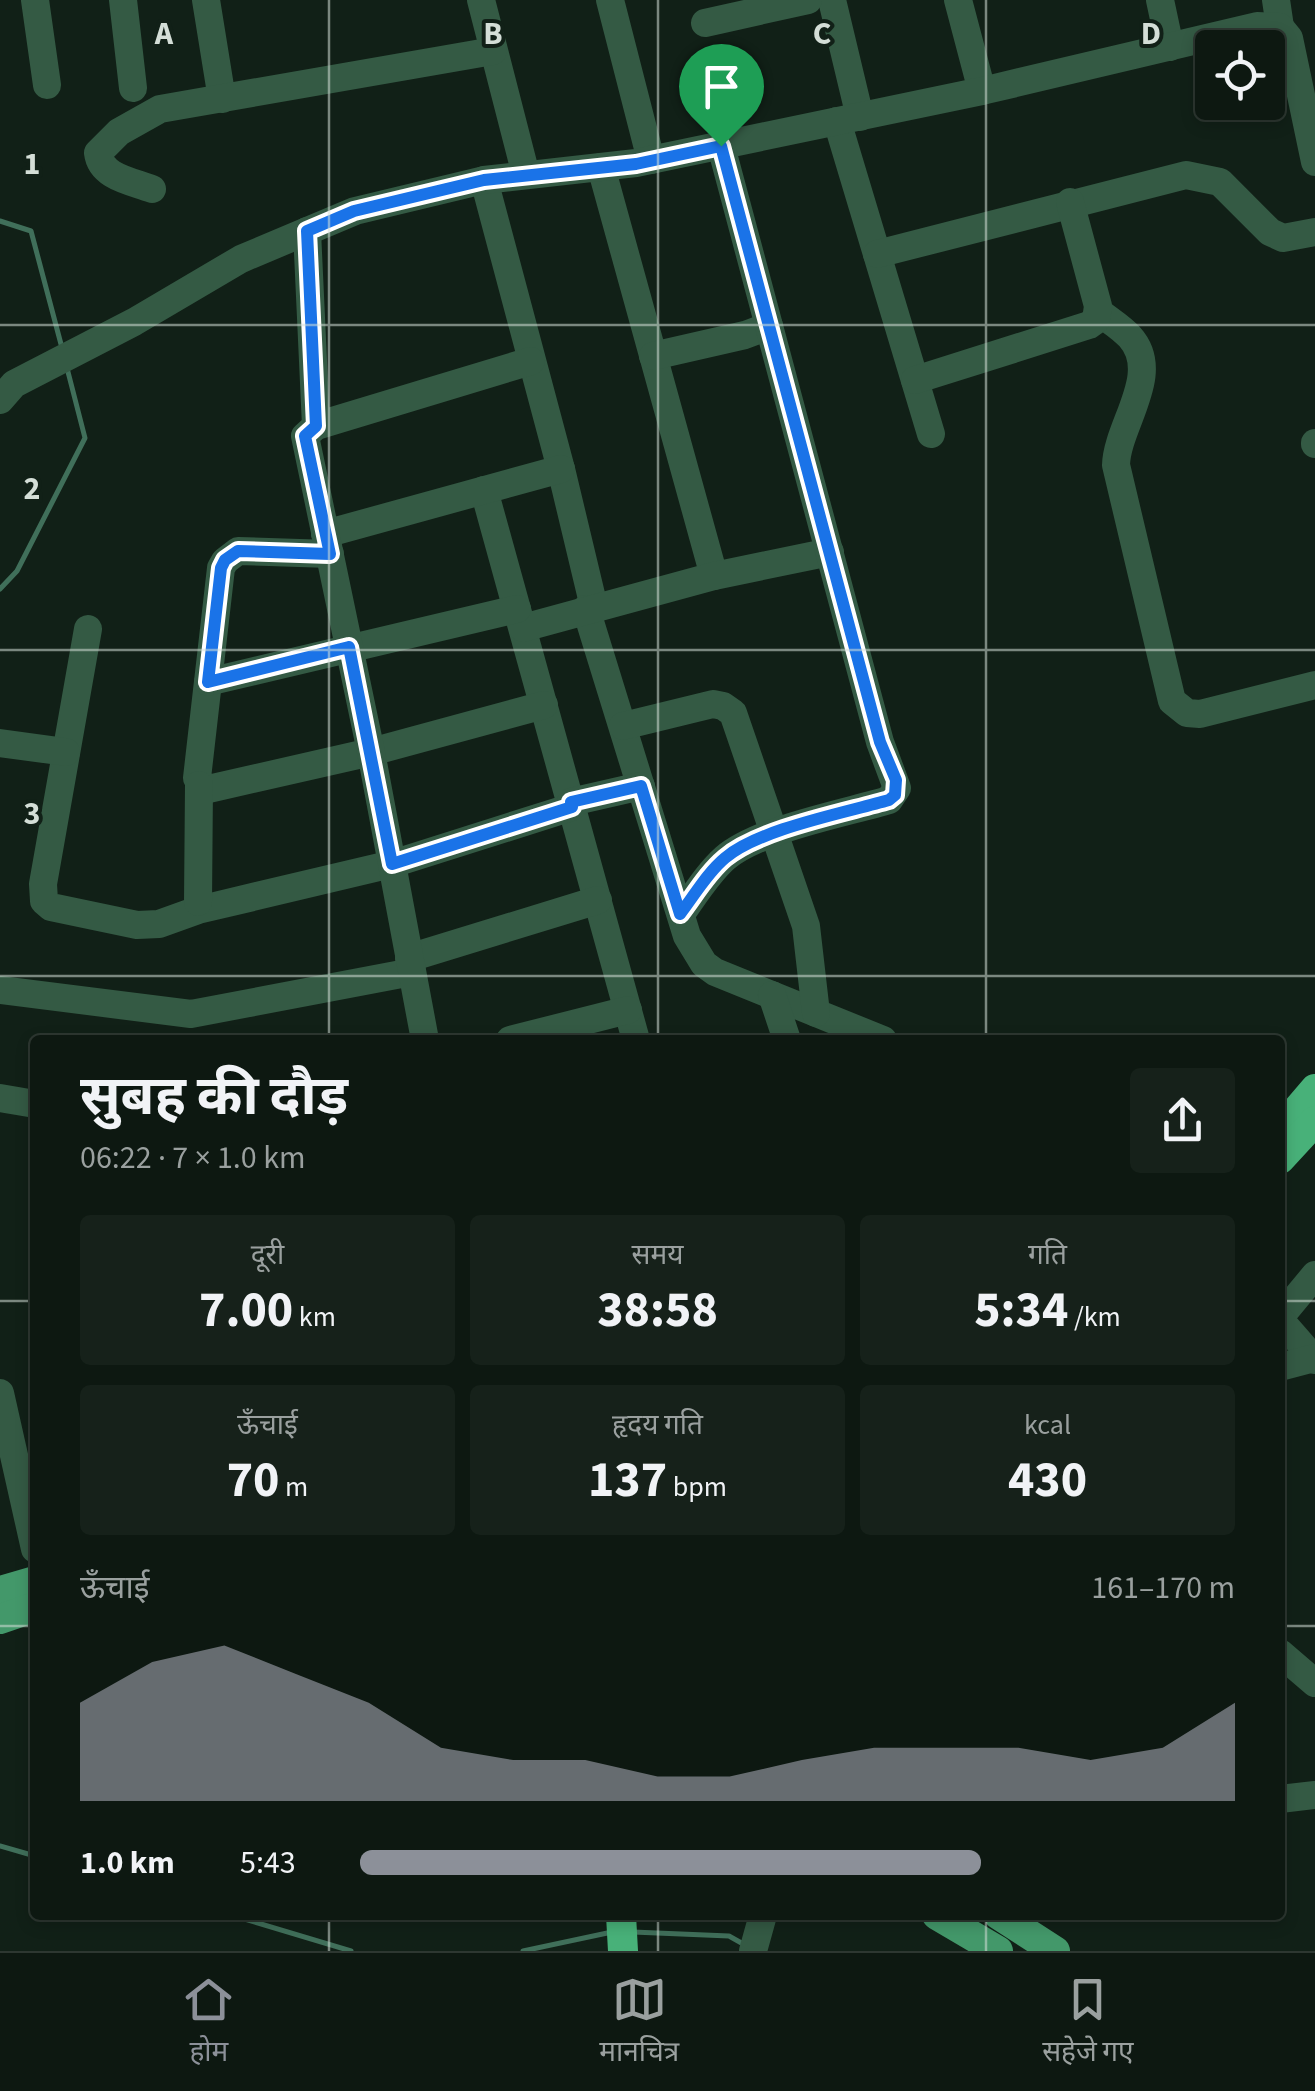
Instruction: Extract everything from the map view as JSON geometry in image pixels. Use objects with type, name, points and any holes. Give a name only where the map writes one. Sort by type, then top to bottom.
[{"type":"highway","points":[[1285,1124],[1315,1090]]},
{"type":"highway","points":[[1285,1153],[1315,1120]]},
{"type":"highway","points":[[621,1920],[623,1951]]},
{"type":"highway","points":[[640,1920],[641,1951]]},
{"type":"main road","points":[[0,1591],[30,1582]]},
{"type":"main road","points":[[0,1619],[30,1609]]},
{"type":"main road","points":[[945,1920],[998,1951]]},
{"type":"main road","points":[[1008,1920],[1054,1951]]},
{"type":"street","points":[[36,0],[47,85]]},
{"type":"street","points":[[123,0],[133,88]]},
{"type":"street","points":[[206,0],[222,99]]},
{"type":"street","points":[[481,0],[526,175]]},
{"type":"street","points":[[610,0],[651,160]]},
{"type":"street","points":[[705,23],[808,0]]},
{"type":"street","points":[[832,0],[849,119],[877,254],[931,434]]},
{"type":"street","points":[[958,0],[982,91]]},
{"type":"street","points":[[1160,0],[1170,47]]},
{"type":"street","points":[[7,392],[240,259],[354,211],[484,180],[651,160],[982,91],[1257,26],[1278,14],[1289,38],[1315,162]]},
{"type":"street","points":[[152,189],[108,172],[100,164],[98,153],[118,132],[145,116],[160,110],[494,51]]},
{"type":"street","points":[[680,914],[724,858],[741,847],[889,800],[897,788],[880,742],[721,146]]},
{"type":"street","points":[[601,167],[714,576]]},
{"type":"street","points":[[877,254],[1186,175],[1204,176],[1232,191],[1270,232],[1283,238],[1315,232]]},
{"type":"street","points":[[484,180],[561,469],[590,608],[687,936],[704,964],[714,972],[871,1035]]},
{"type":"street","points":[[1070,202],[1099,312],[1130,337],[1142,363],[1142,378],[1116,465],[1172,701],[1187,713],[1200,714],[1315,685]]},
{"type":"street","points":[[307,231],[316,426]]},
{"type":"street","points":[[915,380],[1089,325],[1099,312]]},
{"type":"street","points":[[653,356],[769,326]]},
{"type":"street","points":[[424,1035],[371,752],[305,436],[316,426],[531,360]]},
{"type":"street","points":[[198,902],[196,778],[225,560],[238,551],[328,544],[484,490],[561,469]]},
{"type":"street","points":[[484,490],[635,1035]]},
{"type":"street","points":[[208,682],[349,647],[590,608],[830,552]]},
{"type":"street","points":[[88,629],[42,893],[50,907],[138,924],[159,924],[198,910],[392,864],[571,804],[641,786]]},
{"type":"street","points":[[623,726],[713,704],[733,713],[809,937],[816,1013]]},
{"type":"street","points":[[199,785],[210,791],[544,705]]},
{"type":"street","points":[[0,743],[66,752]]},
{"type":"street","points":[[0,990],[191,1014],[411,965],[598,900]]},
{"type":"street","points":[[772,995],[785,1035]]},
{"type":"street","points":[[530,1035],[628,1010]]},
{"type":"street","points":[[0,1098],[30,1103]]},
{"type":"street","points":[[1285,1360],[1300,1337],[1315,1275]]},
{"type":"street","points":[[0,1393],[30,1527]]},
{"type":"street","points":[[1285,1657],[1315,1683]]},
{"type":"street","points":[[1285,1798],[1315,1794]]},
{"type":"street","points":[[753,1951],[762,1920]]},
{"type":"waterway","points":[[0,221],[31,231],[62,348]]},
{"type":"waterway","points":[[0,589],[17,571],[85,438],[67,368]]},
{"type":"waterway","points":[[0,1846],[30,1855]]},
{"type":"waterway","points":[[248,1920],[351,1951]]},
{"type":"waterway","points":[[523,1951],[612,1932]]},
{"type":"waterway","points":[[633,1932],[729,1936],[745,1945]]},
{"type":"route","points":[[721,146],[880,742],[896,780],[895,795],[741,847],[724,858],[680,914],[641,786],[571,802],[572,807],[392,864],[349,647],[208,682],[225,560],[238,551],[330,554],[305,436],[316,426],[307,231],[354,211],[484,180],[636,164],[721,146]]}]
